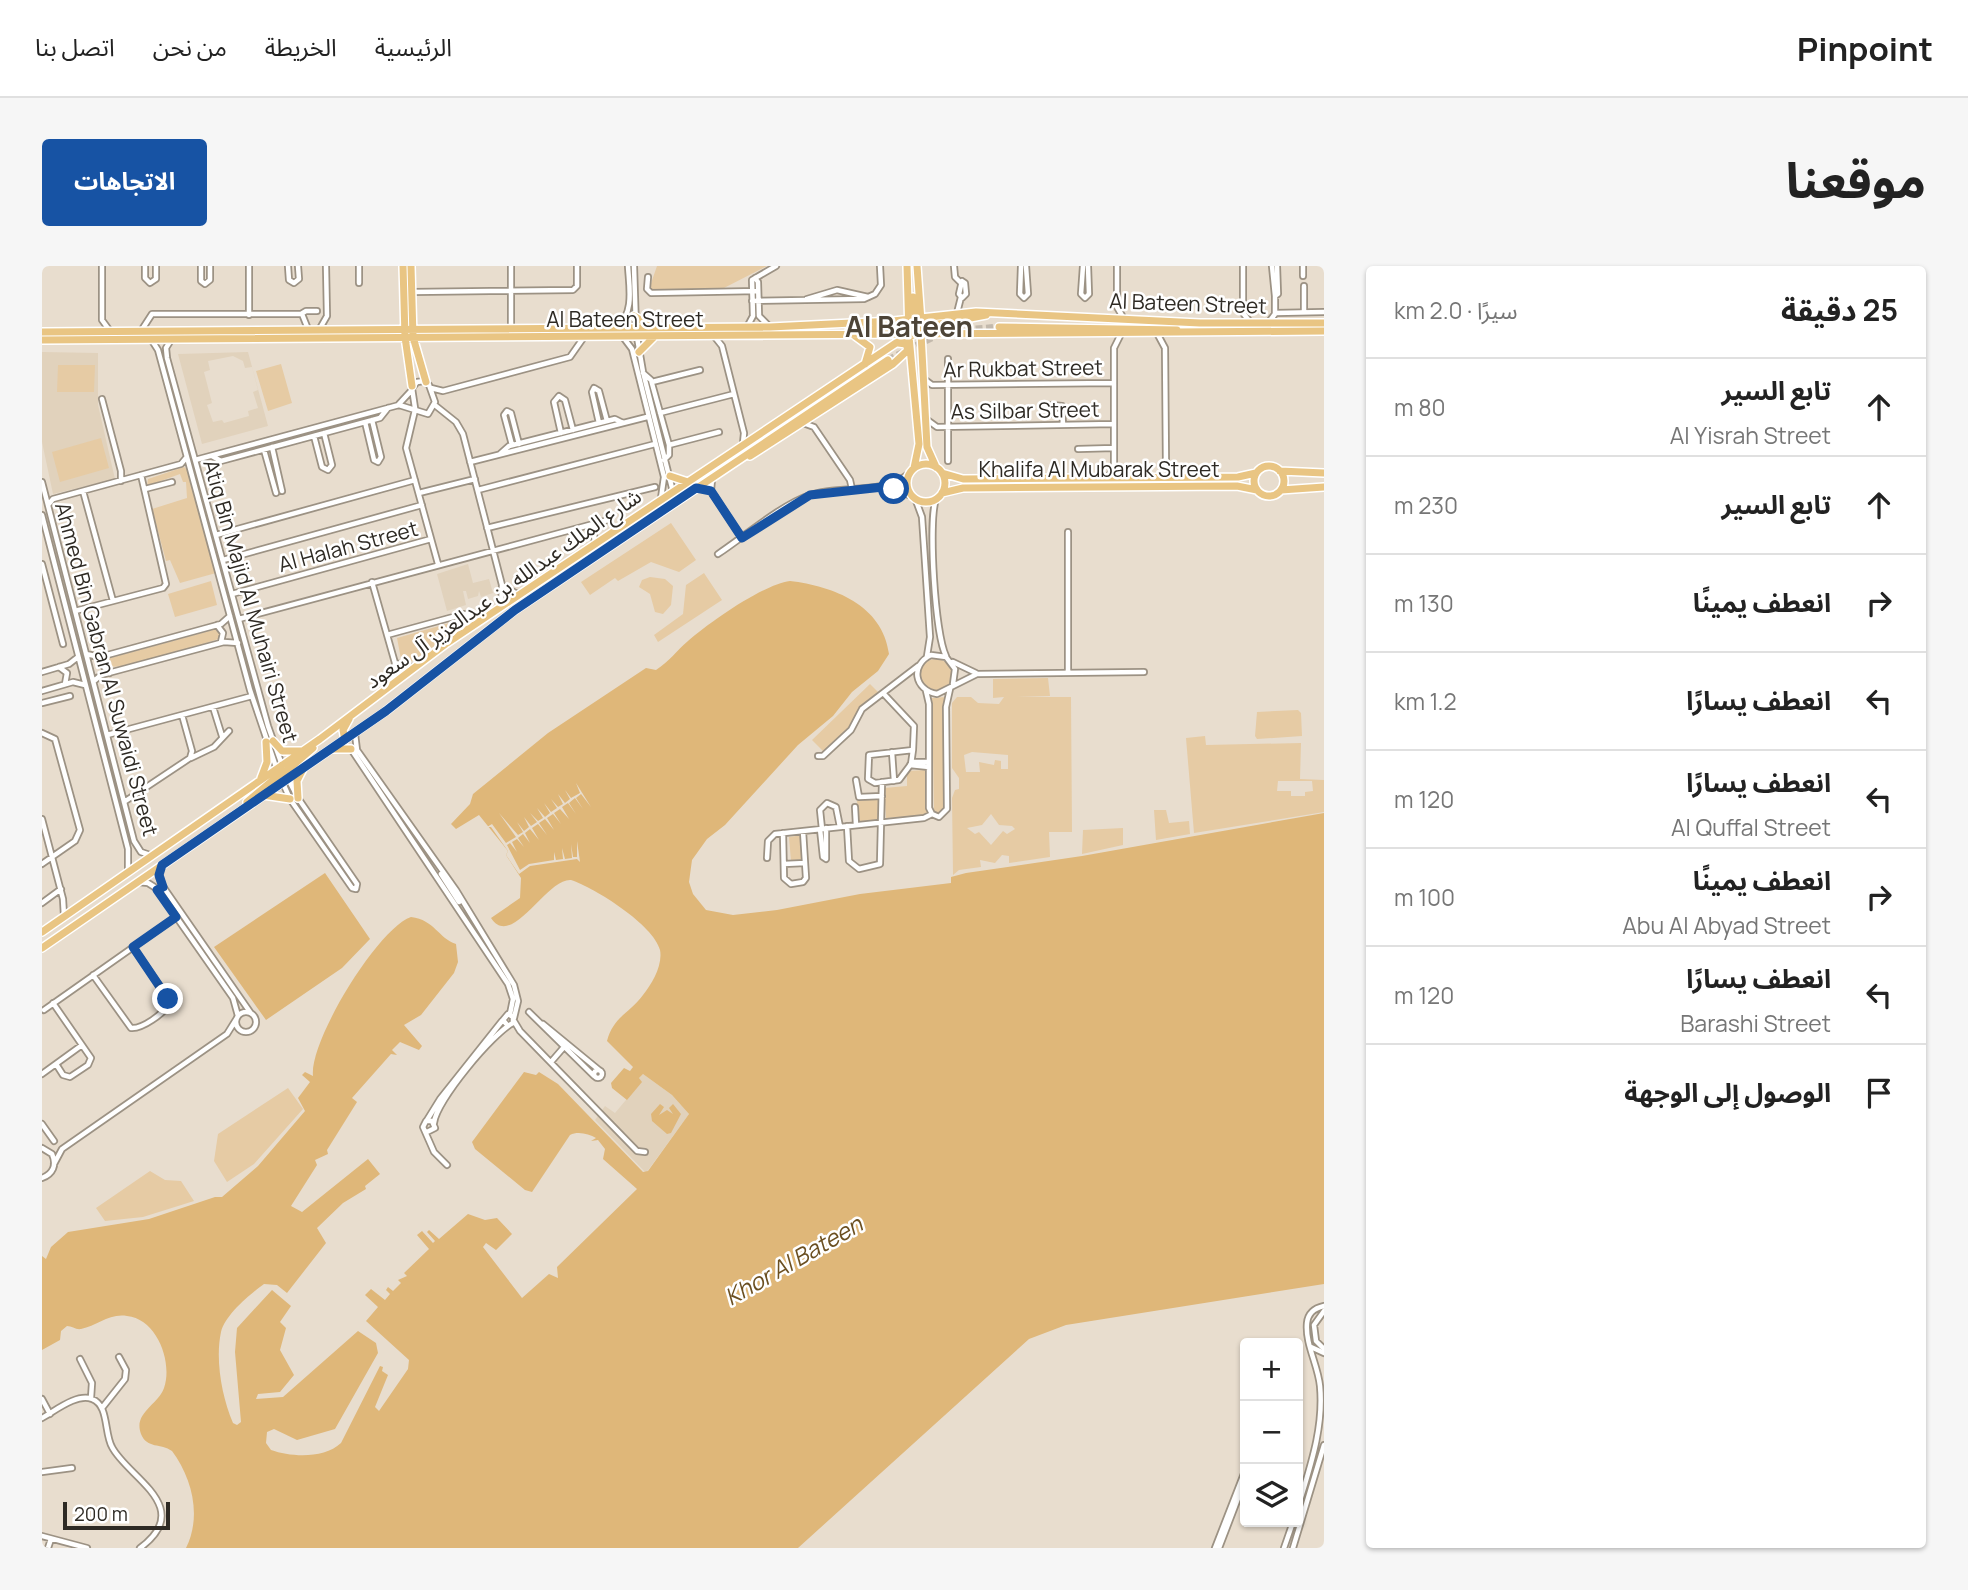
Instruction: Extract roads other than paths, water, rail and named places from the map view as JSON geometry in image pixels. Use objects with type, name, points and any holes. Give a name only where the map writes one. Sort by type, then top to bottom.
[{"type":"main road","points":[[403,266],[412,389]]},
{"type":"main road","points":[[408,350],[388,333],[408,311],[412,292],[411,266]]},
{"type":"main road","points":[[907,266],[908,297],[916,325],[923,356],[928,452],[945,483],[939,496],[925,502],[913,497],[907,485],[919,444],[909,336],[916,325],[919,302],[917,266]]},
{"type":"main road","points":[[907,281],[912,290],[916,325]]},
{"type":"main road","points":[[893,321],[904,310],[908,297]]},
{"type":"main road","points":[[919,302],[938,317]]},
{"type":"main road","points":[[408,311],[434,334],[416,354]]},
{"type":"main road","name":"Al Bateen Street","points":[[434,334],[511,329],[617,331],[654,336],[909,336],[916,325],[961,311],[1235,323],[1324,323]]},
{"type":"main road","points":[[839,336],[851,331],[1004,313]]},
{"type":"main road","points":[[634,316],[652,328]]},
{"type":"main road","name":"Al Bateen Street","points":[[636,332],[652,328],[770,327],[893,321],[916,325],[941,335],[1024,338],[1044,334],[1172,335],[1324,331]]},
{"type":"main road","name":"Al Bateen Street","points":[[999,327],[1133,328],[1208,333]]},
{"type":"main road","name":"Al Bateen Street","points":[[42,340],[296,330],[388,333]]},
{"type":"main road","name":"Al Bateen Street","points":[[42,332],[141,331],[173,339],[388,333],[585,336],[617,331]]},
{"type":"main road","points":[[409,333],[428,385]]},
{"type":"main road","points":[[855,335],[870,347],[865,364]]},
{"type":"main road","points":[[923,356],[929,343],[941,335]]},
{"type":"main road","points":[[637,353],[654,336]]},
{"type":"main road","points":[[909,336],[917,344],[924,378]]},
{"type":"main road","name":"شارع الملك عبدالله بن عبدالعزيز آل سعود","points":[[42,948],[116,901],[137,882],[262,795],[303,751],[413,667],[909,336]]},
{"type":"main road","points":[[713,477],[803,423],[908,348],[906,344],[896,343]]},
{"type":"main road","points":[[891,362],[906,364],[913,375]]},
{"type":"main road","name":"شارع الملك عبدالله بن عبدالعزيز آل سعود","points":[[42,932],[259,781],[305,767],[355,733],[508,615],[696,488],[891,362]]},
{"type":"main road","points":[[912,470],[927,464],[939,470]]},
{"type":"main road","points":[[1324,473],[1280,471],[1268,466],[1256,473],[1254,484],[1257,490],[1270,496],[1281,490],[1324,487]]},
{"type":"main road","name":"Khalifa Al Mubarak Street","points":[[939,470],[960,479],[1238,477],[1256,473]]},
{"type":"main road","points":[[1280,471],[1284,480],[1281,490]]},
{"type":"main road","points":[[670,476],[689,482]]},
{"type":"main road","name":"Khalifa Al Mubarak Street","points":[[939,496],[958,488],[1001,487],[1237,486],[1257,490]]},
{"type":"main road","points":[[657,514],[673,493]]},
{"type":"main road","points":[[345,740],[343,730],[352,716]]},
{"type":"main road","points":[[240,811],[254,795],[309,753],[320,739]]},
{"type":"main road","points":[[269,741],[282,751],[303,751]]},
{"type":"main road","points":[[259,781],[266,767],[269,741]]},
{"type":"main road","points":[[331,749],[351,749]]},
{"type":"main road","points":[[262,795],[294,799],[297,781],[305,767]]},
{"type":"street","points":[[102,266],[102,320],[111,331]]},
{"type":"street","points":[[145,266],[145,278],[150,283],[156,279],[156,266]]},
{"type":"street","points":[[201,266],[201,281],[205,284],[210,281],[210,266]]},
{"type":"street","points":[[249,266],[249,315]]},
{"type":"street","points":[[288,266],[289,280],[294,283],[298,280],[298,266]]},
{"type":"street","points":[[319,330],[327,316],[327,266]]},
{"type":"street","points":[[359,266],[359,283]]},
{"type":"street","points":[[511,266],[511,329]]},
{"type":"street","points":[[412,292],[575,290],[577,266]]},
{"type":"street","points":[[631,266],[637,353],[647,417],[655,444],[670,476],[673,493]]},
{"type":"street","points":[[631,266],[628,314],[617,331],[637,353],[655,420],[665,483],[657,503]]},
{"type":"street","points":[[747,327],[752,319],[755,301],[755,278],[776,266]]},
{"type":"street","points":[[755,301],[864,297],[881,285],[880,266]]},
{"type":"street","points":[[954,266],[955,277],[966,284],[966,295],[961,297],[961,311]]},
{"type":"street","points":[[1024,266],[1028,294],[1024,298],[1020,294],[1024,266]]},
{"type":"street","points":[[1085,266],[1089,294],[1085,298],[1081,294],[1085,266]]},
{"type":"street","points":[[1117,266],[1117,307],[1124,319]]},
{"type":"street","points":[[1235,323],[1243,313],[1243,266]]},
{"type":"street","points":[[1275,266],[1278,294],[1275,296],[1275,313],[1282,323]]},
{"type":"street","points":[[1303,266],[1303,276]]},
{"type":"street","points":[[648,277],[647,289],[651,293],[755,291]]},
{"type":"street","points":[[1304,286],[1304,312]]},
{"type":"street","points":[[816,298],[837,290],[864,297]]},
{"type":"street","points":[[755,301],[760,319],[770,327]]},
{"type":"street","points":[[1110,318],[1117,307]]},
{"type":"street","points":[[296,330],[306,311],[317,311]]},
{"type":"street","points":[[1275,313],[1324,312]]},
{"type":"street","points":[[1243,313],[1252,323]]},
{"type":"street","points":[[1268,323],[1275,313]]},
{"type":"street","points":[[141,331],[152,314],[302,317]]},
{"type":"street","points":[[327,316],[337,330]]},
{"type":"street","points":[[302,317],[309,330]]},
{"type":"street","points":[[93,331],[102,320]]},
{"type":"street","name":"Atiq Bin Majid Al Muhairi Street","points":[[147,322],[160,359],[252,696],[294,799],[352,888],[356,888],[357,884],[294,799]]},
{"type":"street","points":[[1106,334],[1114,348]]},
{"type":"street","points":[[1107,478],[1114,468],[1114,348],[1121,334]]},
{"type":"street","points":[[1158,335],[1165,348],[1166,467],[1173,477]]},
{"type":"street","points":[[1165,348],[1172,335]]},
{"type":"street","points":[[570,336],[579,345]]},
{"type":"street","points":[[399,405],[417,382],[443,391],[570,357],[585,336]]},
{"type":"street","points":[[714,336],[722,346],[744,433],[741,447]]},
{"type":"street","points":[[722,346],[730,336]]},
{"type":"street","points":[[160,359],[167,358],[167,346],[173,339]]},
{"type":"street","name":"Atiq Bin Majid Al Muhairi Street","points":[[167,358],[239,619],[269,741]]},
{"type":"street","points":[[948,359],[948,461]]},
{"type":"street","points":[[652,382],[700,370]]},
{"type":"street","points":[[643,372],[652,382],[669,445],[670,453],[663,459]]},
{"type":"street","name":"Ar Rukbat Street","points":[[924,378],[932,385],[1114,383]]},
{"type":"street","points":[[428,385],[435,403],[460,428],[502,584],[501,608]]},
{"type":"street","name":"Ar Rukbat Street","points":[[925,393],[932,385]]},
{"type":"street","points":[[599,423],[592,391],[594,388],[599,391],[607,421]]},
{"type":"street","points":[[412,389],[415,408],[406,444],[438,564]]},
{"type":"street","points":[[413,423],[427,414],[443,391]]},
{"type":"street","points":[[660,413],[734,394]]},
{"type":"street","points":[[561,433],[554,402],[557,396],[565,400],[573,430]]},
{"type":"street","points":[[102,399],[124,480]]},
{"type":"street","points":[[195,460],[399,405],[427,414],[444,414]]},
{"type":"street","points":[[212,456],[221,461],[264,450],[372,420],[384,415],[388,408]]},
{"type":"street","points":[[512,445],[504,414],[507,411],[511,413],[519,443]]},
{"type":"street","points":[[814,426],[816,414]]},
{"type":"street","points":[[1062,414],[1063,425]]},
{"type":"street","points":[[470,462],[647,417],[655,420]]},
{"type":"street","name":"As Silbar Street","points":[[926,418],[937,427]]},
{"type":"street","points":[[499,455],[519,443],[617,419],[623,423]]},
{"type":"street","points":[[365,422],[374,460],[378,462],[381,458],[372,420]]},
{"type":"street","points":[[803,423],[814,426],[850,481],[852,489]]},
{"type":"street","name":"As Silbar Street","points":[[927,437],[937,427],[948,426],[1114,424]]},
{"type":"street","points":[[669,445],[719,432]]},
{"type":"street","points":[[314,436],[322,467],[328,470],[331,465],[324,433]]},
{"type":"street","points":[[744,433],[758,436]]},
{"type":"street","points":[[369,436],[375,434]]},
{"type":"street","points":[[478,490],[655,444]]},
{"type":"street","points":[[272,447],[279,492]]},
{"type":"street","points":[[1078,449],[1114,448]]},
{"type":"street","points":[[264,450],[275,476]]},
{"type":"street","points":[[48,506],[53,499],[180,464],[187,456]]},
{"type":"street","points":[[180,464],[190,469]]},
{"type":"street","points":[[1158,478],[1166,467]]},
{"type":"street","points":[[1114,468],[1122,478]]},
{"type":"street","points":[[883,487],[912,470]]},
{"type":"street","points":[[75,611],[163,588],[167,582],[141,475]]},
{"type":"street","points":[[713,477],[711,491],[742,538]]},
{"type":"street","points":[[419,493],[475,479]]},
{"type":"street","points":[[216,534],[415,480]]},
{"type":"street","name":"Ahmed Bin Gabran Al Suwaidi Street","points":[[42,482],[136,846],[141,852],[151,855]]},
{"type":"street","points":[[145,489],[172,482]]},
{"type":"street","points":[[487,528],[654,487]]},
{"type":"street","points":[[718,554],[804,498],[852,489],[883,487],[913,497],[923,526],[930,637],[927,657]]},
{"type":"street","points":[[696,488],[711,491]]},
{"type":"street","points":[[83,491],[113,601]]},
{"type":"street","points":[[44,492],[53,499]]},
{"type":"street","points":[[939,496],[932,518],[939,632],[946,657]]},
{"type":"street","points":[[223,560],[422,505]]},
{"type":"street","name":"Ahmed Bin Gabran Al Suwaidi Street","points":[[42,515],[128,849],[128,872]]},
{"type":"street","points":[[239,619],[608,520]]},
{"type":"street","points":[[593,524],[596,532],[595,545]]},
{"type":"street","points":[[596,532],[607,537]]},
{"type":"street","points":[[1068,532],[1068,673]]},
{"type":"street","name":"Al Halah Street","points":[[232,594],[431,539]]},
{"type":"street","points":[[214,554],[221,552]]},
{"type":"street","points":[[42,564],[63,644]]},
{"type":"street","points":[[219,575],[226,573]]},
{"type":"street","points":[[59,581],[67,579]]},
{"type":"street","points":[[372,582],[395,663],[393,682]]},
{"type":"street","points":[[502,584],[510,593],[519,596]]},
{"type":"street","points":[[64,601],[72,599]]},
{"type":"street","points":[[387,635],[462,614],[482,620]]},
{"type":"street","points":[[86,654],[95,657],[107,655],[217,625],[230,615]]},
{"type":"street","points":[[58,625],[71,629]]},
{"type":"street","points":[[217,625],[223,634],[220,643]]},
{"type":"street","points":[[93,682],[98,676],[188,654],[220,643],[238,643]]},
{"type":"street","points":[[818,756],[823,756],[849,732],[861,710],[908,676],[927,657],[939,654],[977,674]]},
{"type":"street","points":[[107,655],[103,666],[110,673]]},
{"type":"street","points":[[42,672],[78,657]]},
{"type":"street","points":[[767,858],[770,839],[783,833],[924,818],[932,814],[941,816],[947,809],[946,706],[956,673],[952,662]]},
{"type":"street","points":[[395,663],[413,667]]},
{"type":"street","points":[[918,680],[919,665]]},
{"type":"street","points":[[59,667],[68,675],[65,685]]},
{"type":"street","points":[[926,691],[941,693],[977,674],[1144,672]]},
{"type":"street","points":[[908,676],[918,680],[926,691],[929,704],[932,814]]},
{"type":"street","points":[[42,691],[76,682],[86,685]]},
{"type":"street","points":[[883,693],[914,726],[913,750],[911,763],[900,779],[882,782],[868,779],[867,757],[913,750]]},
{"type":"street","points":[[42,703],[70,695]]},
{"type":"street","points":[[107,735],[252,696]]},
{"type":"street","points":[[214,707],[222,737]]},
{"type":"street","points":[[182,715],[192,751],[190,758]]},
{"type":"street","points":[[124,802],[190,758],[214,747],[229,731]]},
{"type":"street","points":[[42,733],[55,739],[80,828],[75,841],[42,864]]},
{"type":"street","points":[[355,733],[357,750],[469,913],[515,988],[518,1001],[508,1026],[486,1047],[441,1105],[430,1131],[431,1143],[433,1152],[447,1165]]},
{"type":"street","points":[[345,740],[510,987],[512,1018],[520,1031],[637,1151],[645,1152]]},
{"type":"street","points":[[892,752],[894,781]]},
{"type":"street","points":[[911,763],[929,764]]},
{"type":"street","points":[[856,780],[859,797],[882,796]]},
{"type":"street","points":[[847,826],[847,856],[861,869],[883,861],[882,782]]},
{"type":"street","points":[[823,829],[823,857],[826,859],[823,829],[820,810],[827,803],[836,807],[840,827]]},
{"type":"street","points":[[855,807],[856,825]]},
{"type":"street","points":[[42,819],[61,889],[64,916]]},
{"type":"street","points":[[783,833],[785,880],[791,884],[805,880],[803,831]]},
{"type":"street","points":[[784,864],[805,863]]},
{"type":"street","points":[[162,865],[159,875],[160,888],[176,917],[233,998],[237,1026],[243,1031]]},
{"type":"street","points":[[432,868],[439,870],[469,913]]},
{"type":"street","points":[[42,1178],[51,1172],[62,1149],[227,1034],[250,1031],[256,1026],[256,1018],[160,888],[137,882]]},
{"type":"street","points":[[42,902],[61,889]]},
{"type":"street","points":[[63,899],[78,906]]},
{"type":"street","points":[[44,1010],[176,917]]},
{"type":"street","points":[[93,975],[131,1028],[139,1028],[165,1010],[168,1005],[167,997],[133,947]]},
{"type":"street","points":[[53,1003],[91,1060],[85,1067],[67,1077],[56,1064]]},
{"type":"street","points":[[227,1034],[237,1017],[250,1012]]},
{"type":"street","points":[[529,1012],[594,1076],[601,1077],[599,1070],[565,1045]]},
{"type":"street","points":[[430,1131],[423,1126],[443,1094],[503,1020],[512,1018]]},
{"type":"street","points":[[503,1020],[508,1026],[520,1031]]},
{"type":"street","points":[[42,1073],[82,1045]]},
{"type":"street","points":[[550,1061],[565,1045]]},
{"type":"street","points":[[427,1121],[434,1123]]},
{"type":"street","points":[[42,1124],[54,1140]]},
{"type":"street","points":[[43,1148],[62,1149]]},
{"type":"street","points":[[43,1148],[52,1154],[54,1164]]},
{"type":"street","points":[[1303,1489],[1321,1422],[1320,1388],[1307,1328],[1310,1313],[1324,1306]]},
{"type":"street","points":[[1323,1350],[1316,1341],[1314,1328],[1316,1317],[1324,1311]]},
{"type":"street","points":[[1307,1328],[1314,1328]]},
{"type":"street","points":[[1310,1346],[1323,1350]]},
{"type":"street","points":[[1313,1355],[1323,1350]]},
{"type":"street","points":[[102,1408],[125,1379],[126,1370],[119,1357]]},
{"type":"street","points":[[80,1360],[92,1383],[91,1398]]},
{"type":"street","points":[[42,1418],[78,1399],[91,1398],[102,1408],[113,1450],[125,1466],[148,1485],[158,1504],[155,1531],[140,1548]]},
{"type":"street","points":[[42,1399],[50,1414]]},
{"type":"street","points":[[1293,1548],[1324,1446]]},
{"type":"street","points":[[42,1472],[72,1468]]},
{"type":"street","points":[[1217,1548],[1240,1489]]},
{"type":"street","points":[[1284,1548],[1291,1527]]},
{"type":"street","points":[[42,1536],[87,1548]]},
{"type":"street","points":[[48,1548],[51,1539]]},
{"type":"water","name":"Khor Al Bateen","points":[[790,581],[839,593],[853,601],[877,623],[885,637],[889,654],[878,671],[852,692],[833,716],[798,745],[725,825],[707,839],[692,860],[689,882],[693,894],[706,910],[733,915],[777,910],[860,894],[951,883],[951,877],[966,873],[1082,856],[1324,813],[1324,1284],[1066,1325],[1029,1339],[798,1548],[186,1548],[191,1536],[194,1510],[185,1473],[172,1451],[147,1442],[139,1427],[143,1415],[164,1388],[166,1366],[160,1343],[147,1325],[138,1319],[121,1316],[81,1329],[67,1326],[61,1331],[60,1340],[42,1350],[42,1256],[46,1259],[51,1247],[68,1232],[149,1219],[222,1197],[258,1166],[305,1111],[298,1098],[310,1082],[302,1075],[305,1072],[313,1076],[322,1038],[348,988],[381,942],[411,917],[431,925],[456,944],[458,962],[454,973],[421,1015],[404,1025],[422,1046],[419,1050],[400,1042],[392,1050],[397,1055],[391,1054],[352,1098],[357,1102],[327,1150],[328,1154],[315,1160],[317,1165],[291,1206],[302,1212],[368,1159],[380,1174],[365,1186],[366,1189],[343,1203],[317,1228],[326,1243],[287,1293],[277,1285],[264,1284],[239,1305],[223,1325],[219,1343],[219,1366],[233,1423],[237,1425],[241,1422],[235,1352],[237,1328],[272,1290],[291,1306],[280,1322],[286,1328],[280,1350],[294,1375],[280,1392],[258,1394],[256,1399],[283,1397],[358,1331],[376,1343],[378,1353],[335,1429],[297,1440],[274,1429],[267,1432],[266,1443],[271,1450],[307,1455],[326,1452],[341,1443],[380,1366],[388,1375],[375,1407],[379,1411],[408,1369],[409,1360],[366,1321],[378,1307],[365,1295],[371,1289],[385,1300],[390,1294],[386,1290],[388,1287],[393,1291],[401,1283],[398,1280],[407,1276],[404,1273],[429,1249],[417,1235],[422,1231],[433,1243],[435,1241],[427,1232],[429,1230],[439,1239],[468,1214],[485,1220],[497,1218],[512,1234],[496,1250],[486,1243],[483,1247],[522,1298],[549,1274],[558,1278],[557,1267],[637,1189],[603,1159],[605,1149],[598,1140],[591,1141],[596,1138],[587,1134],[570,1135],[532,1192],[525,1190],[475,1149],[472,1142],[524,1072],[536,1075],[539,1072],[558,1084],[643,1172],[648,1171],[689,1114],[672,1095],[643,1074],[639,1078],[642,1082],[627,1100],[612,1088],[611,1083],[624,1068],[630,1071],[633,1067],[607,1041],[613,1026],[638,1001],[653,980],[660,962],[660,950],[655,940],[636,919],[608,899],[571,880],[561,882],[519,920],[509,925],[499,925],[491,918],[520,898],[521,878],[506,855],[508,851],[479,815],[456,829],[451,824],[470,804],[473,794],[548,733],[646,668],[656,670],[698,633],[737,605],[765,589]]},
{"type":"water","points":[[325,873],[370,939],[342,968],[266,1020],[214,947]]},
{"type":"water","points":[[660,1104],[664,1107],[659,1115],[667,1110],[673,1114],[669,1108],[673,1104],[681,1114],[671,1133],[667,1134],[652,1121],[651,1114]]},
{"type":"tunnel","points":[[888,360],[943,332],[999,327]]},
{"type":"district","name":"Al Bateen","points":[[909,326]]}]
